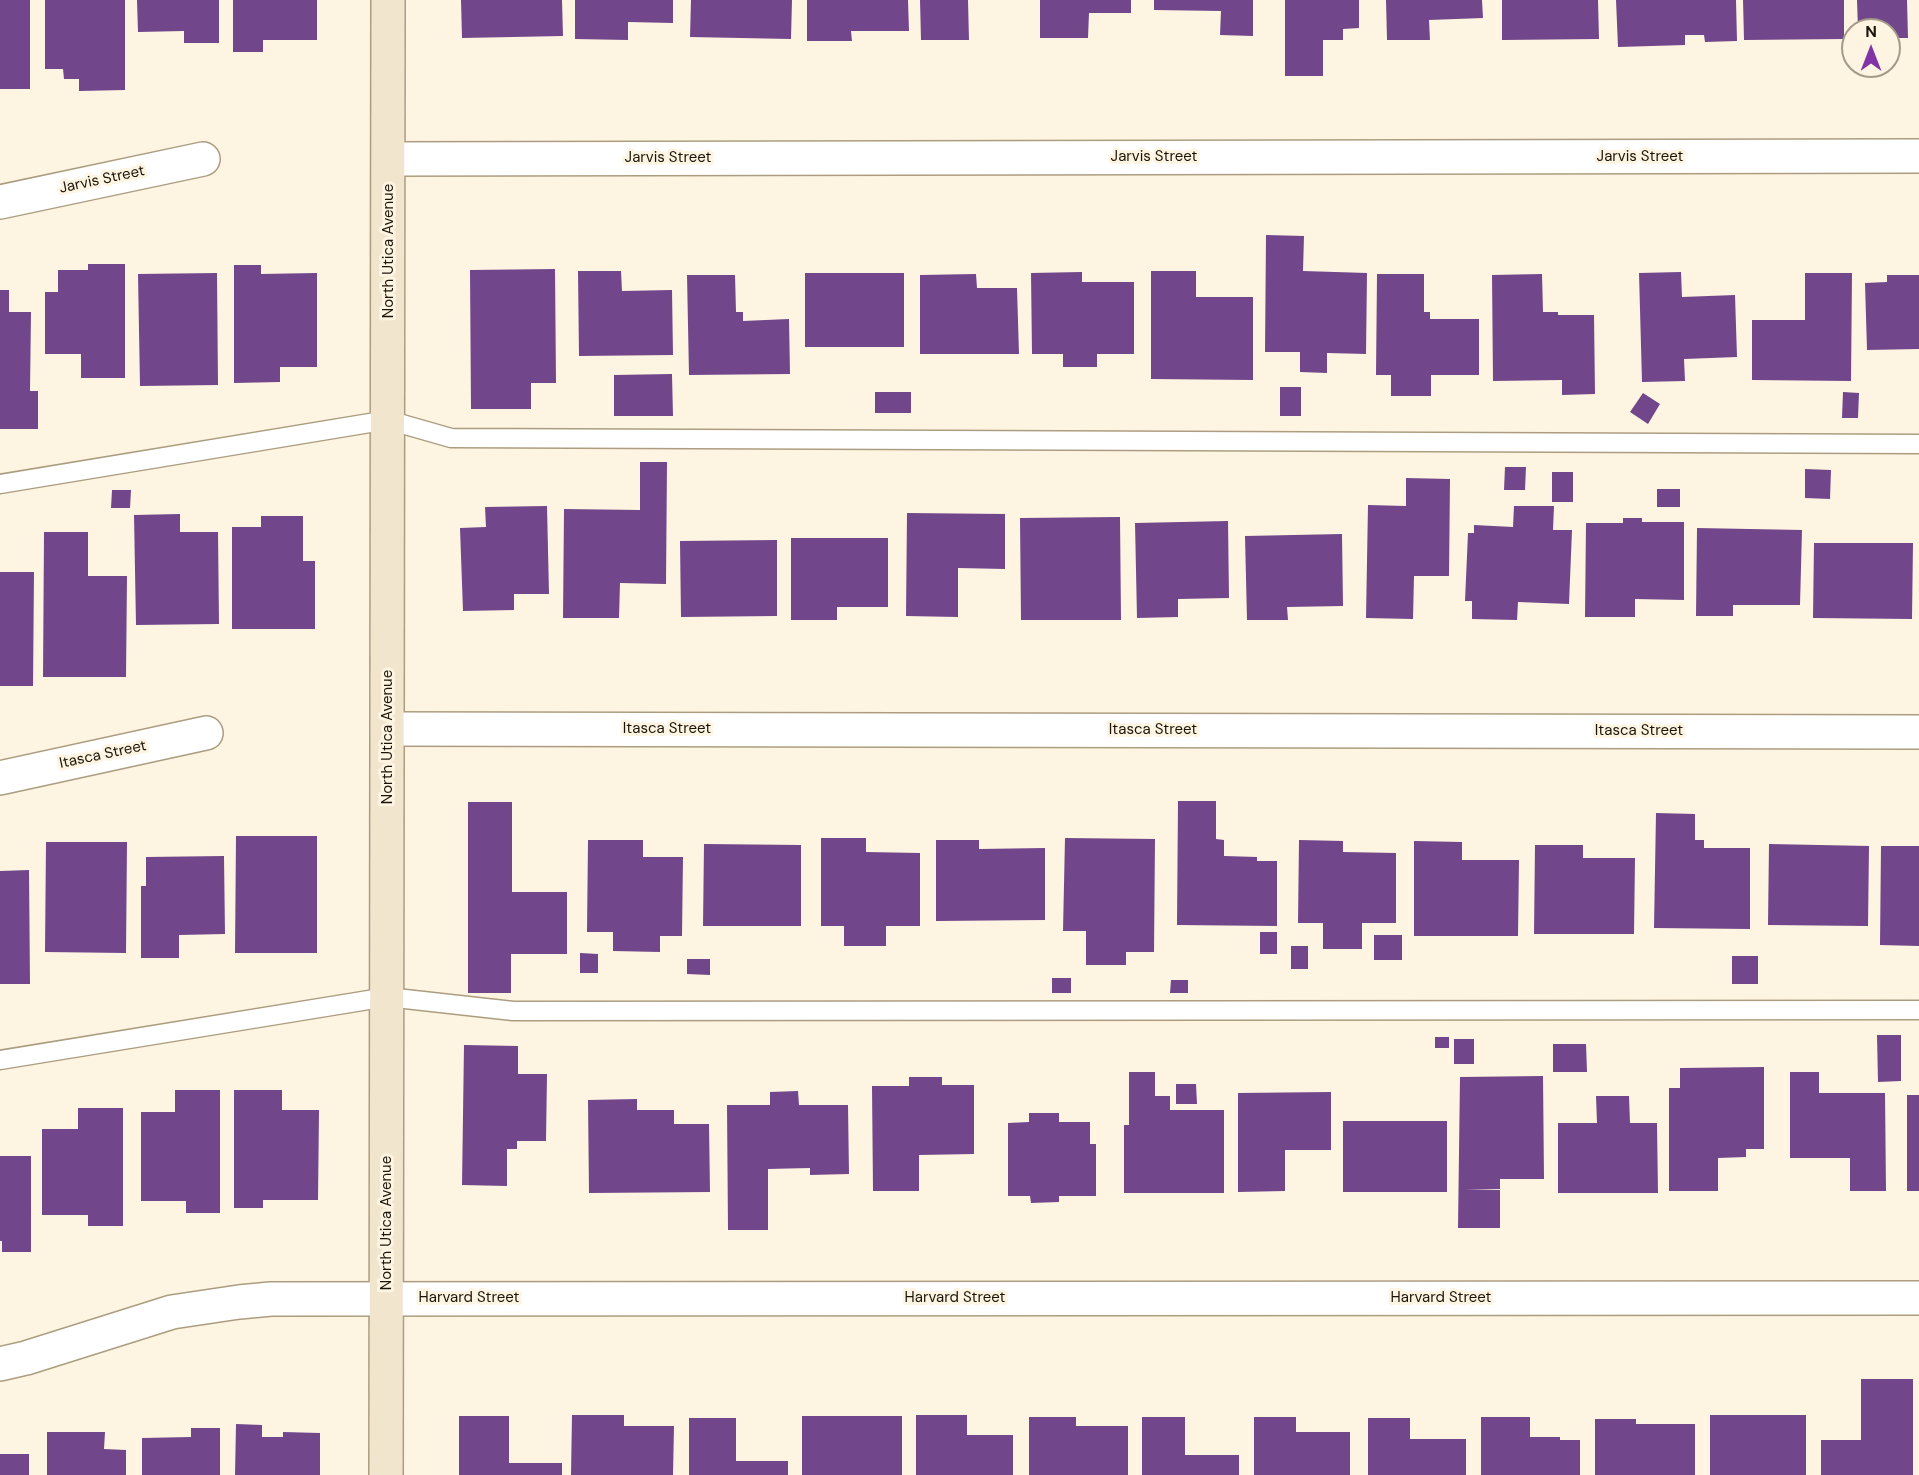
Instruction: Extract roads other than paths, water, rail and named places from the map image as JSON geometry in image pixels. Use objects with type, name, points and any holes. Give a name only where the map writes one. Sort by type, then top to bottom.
[{"type":"street","name":"North Utica Avenue","points":[[386,1475],[388,0]]},
{"type":"street","name":"Jarvis Street","points":[[389,159],[1919,156]]},
{"type":"street","name":"Jarvis Street","points":[[0,202],[203,159]]},
{"type":"street","name":"Itasca Street","points":[[388,729],[1919,732]]},
{"type":"street","name":"Itasca Street","points":[[0,778],[206,733]]},
{"type":"street","name":"Harvard Street","points":[[0,1364],[71,1345],[172,1312],[271,1299],[1919,1298]]},
{"type":"lane","points":[[0,484],[388,420],[451,438],[1919,444]]},
{"type":"lane","points":[[0,1060],[387,997],[513,1011],[1919,1010]]}]
